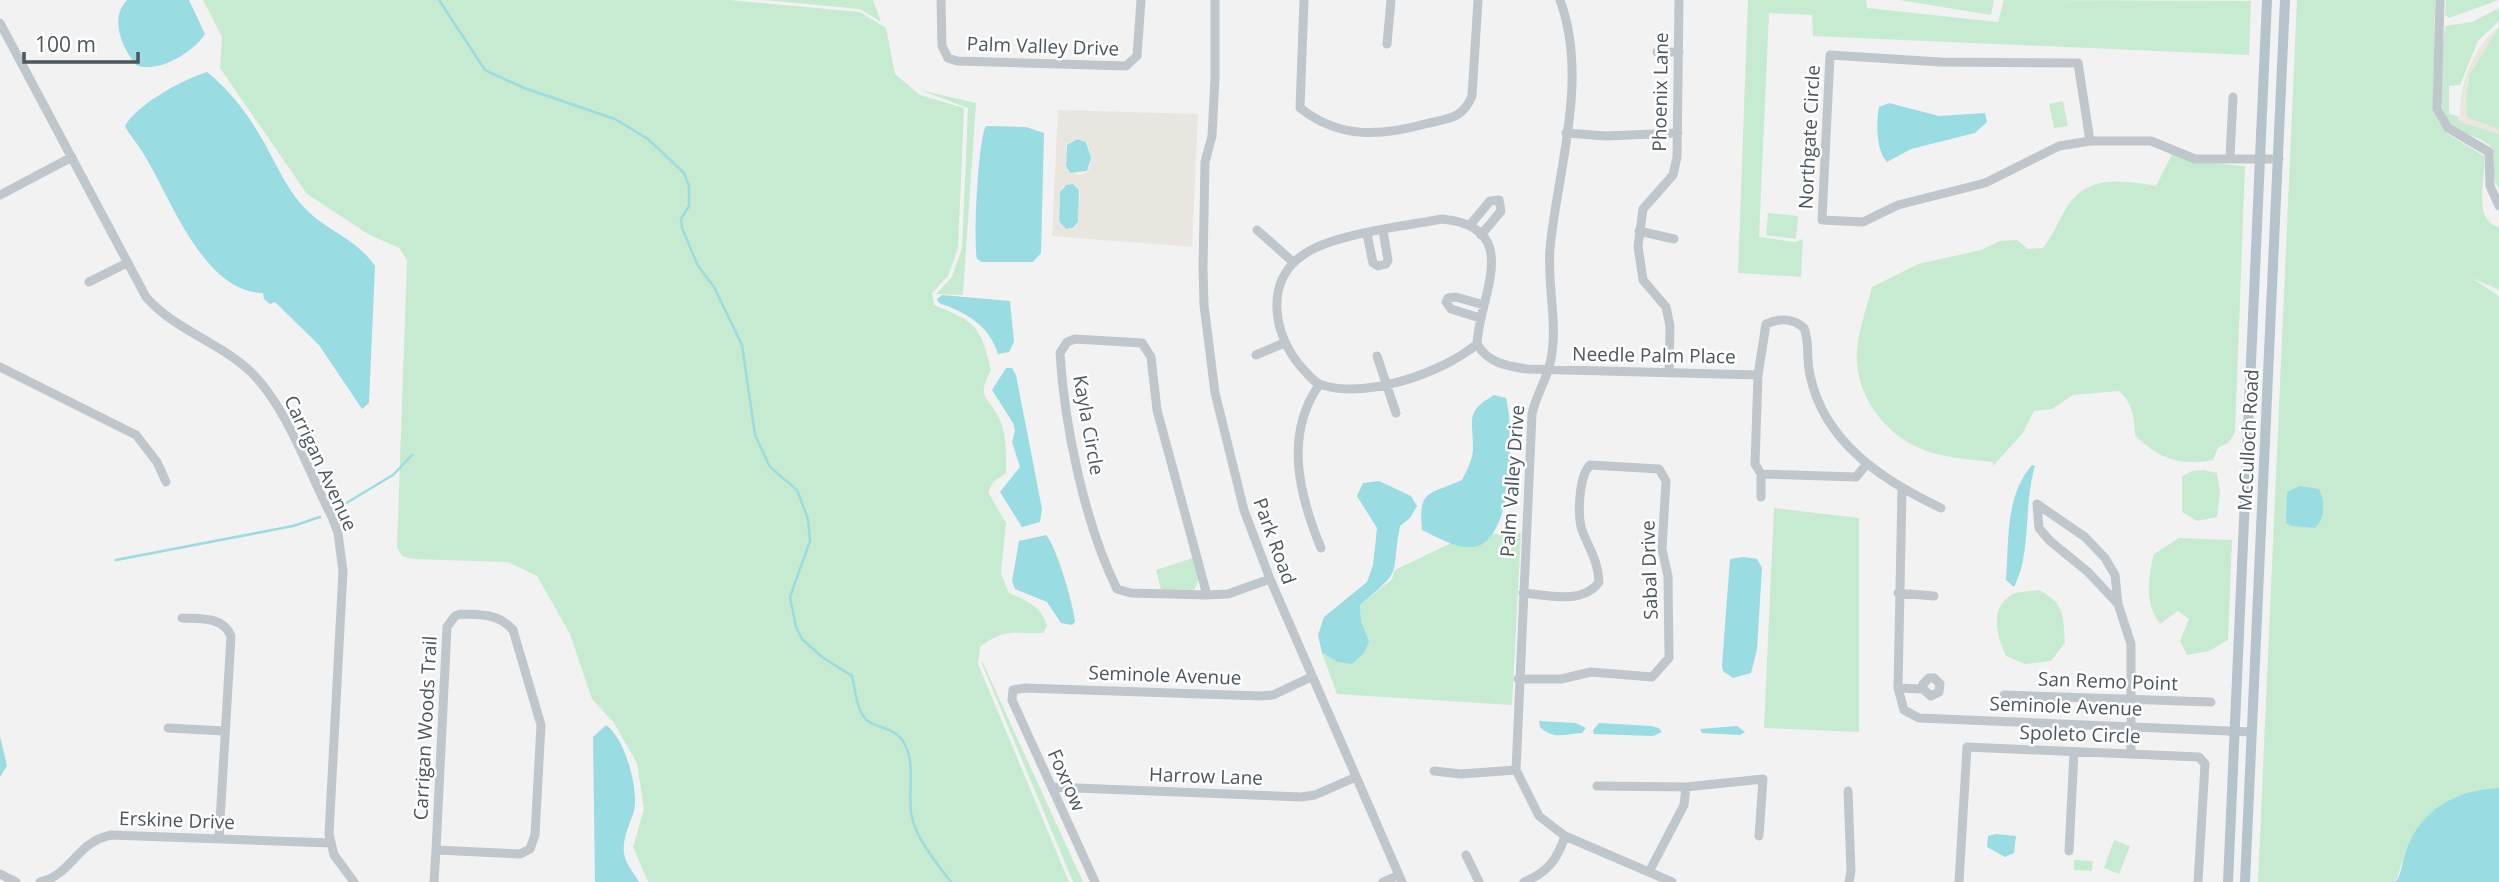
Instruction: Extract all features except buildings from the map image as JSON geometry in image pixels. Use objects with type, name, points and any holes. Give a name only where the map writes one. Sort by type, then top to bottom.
[{"type":"main road","name":"McCulloch Road","points":[[2228,882],[2267,0]]},
{"type":"main road","name":"McCulloch Road","points":[[2245,882],[2286,0]]},
{"type":"street","name":"Palm Valley Drive","points":[[941,0],[942,46],[947,58],[957,61],[1126,66],[1137,56],[1140,0]]},
{"type":"street","name":"Park Road","points":[[1216,0],[1213,124],[1205,162],[1204,305],[1215,393],[1238,489],[1270,579],[1401,879]]},
{"type":"street","points":[[1304,0],[1300,108],[1315,120],[1373,135],[1459,117],[1468,106],[1472,96],[1478,0]]},
{"type":"street","points":[[1387,44],[1391,0]]},
{"type":"street","name":"Palm Valley Drive","points":[[1560,0],[1568,28],[1571,74],[1566,134],[1550,248],[1553,339],[1548,370],[1536,395],[1532,414],[1516,770],[1539,816],[1565,836],[1650,870],[1672,882]]},
{"type":"street","name":"Phoenix Lane","points":[[1669,373],[1670,326],[1666,307],[1643,281],[1638,246],[1643,209],[1673,175],[1678,133],[1679,0]]},
{"type":"street","points":[[2440,0],[2437,109],[2448,128],[2488,152],[2490,186],[2499,206]]},
{"type":"street","name":"Carrigan Avenue","points":[[0,23],[127,263],[155,308],[230,356],[266,390],[338,533],[343,571],[330,843]]},
{"type":"street","points":[[1657,52],[1679,52]]},
{"type":"street","name":"Northgate Circle","points":[[2090,141],[2078,63],[1940,62],[1830,55],[1822,220],[1863,222],[1898,205],[1984,183],[2059,146],[2090,141],[2151,141],[2195,159],[2278,159]]},
{"type":"street","points":[[2230,157],[2233,97]]},
{"type":"street","points":[[1566,134],[1606,136],[1678,133]]},
{"type":"street","points":[[0,195],[72,157]]},
{"type":"street","points":[[1470,225],[1490,201],[1499,200],[1501,211],[1481,235]]},
{"type":"street","points":[[1442,219],[1470,225],[1481,235],[1492,253],[1491,281],[1480,318],[1477,344],[1450,364],[1356,391],[1319,385],[1295,360],[1284,343],[1276,311],[1277,296],[1293,262],[1316,246],[1367,234],[1442,219]]},
{"type":"street","points":[[1257,230],[1293,262]]},
{"type":"street","points":[[1367,234],[1371,258],[1378,266],[1388,260],[1383,231]]},
{"type":"street","points":[[1639,231],[1674,239]]},
{"type":"street","points":[[89,282],[127,263]]},
{"type":"street","points":[[1480,318],[1451,309],[1446,302],[1448,298],[1456,297],[1484,305]]},
{"type":"street","points":[[1761,497],[1761,474],[1755,464],[1758,375],[1766,324],[1782,320],[1797,322],[1808,339],[1809,374],[1834,429],[1866,465],[1902,489],[1941,508]]},
{"type":"street","name":"Kayla Circle","points":[[1207,595],[1157,410],[1151,357],[1142,343],[1075,339],[1067,342],[1060,353],[1072,439],[1107,569],[1117,589],[1131,593],[1207,595],[1228,594],[1270,579]]},
{"type":"street","points":[[1256,355],[1284,343]]},
{"type":"street","name":"Needle Palm Place","points":[[1477,344],[1484,356],[1496,362],[1548,370],[1758,375]]},
{"type":"street","points":[[1377,356],[1396,412]]},
{"type":"street","points":[[0,367],[136,435],[157,462],[166,482]]},
{"type":"street","points":[[1319,385],[1304,411],[1298,435],[1299,481],[1321,548]]},
{"type":"street","name":"Sabal Drive","points":[[1518,679],[1561,680],[1591,672],[1641,678],[1652,677],[1664,667],[1669,658],[1668,576],[1662,548],[1665,481],[1659,469],[1590,465],[1586,468],[1580,498],[1581,527],[1595,552],[1598,582],[1592,591],[1581,596],[1522,593]]},
{"type":"street","points":[[1761,474],[1856,477],[1866,465]]},
{"type":"street","points":[[1902,489],[1898,688],[1923,689]]},
{"type":"street","points":[[2118,604],[2088,572],[2050,541],[2039,528],[2037,504],[2085,537],[2105,558],[2115,575],[2118,604],[2131,644],[2131,754]]},
{"type":"street","points":[[1898,593],[1934,596]]},
{"type":"street","name":"Carrigan Woods Trail","points":[[435,882],[436,850],[447,627],[454,616],[461,614],[494,615],[504,620],[513,630],[541,726],[535,835],[530,849],[520,854],[436,850]]},
{"type":"street","points":[[182,618],[216,621],[228,628],[231,636],[219,838]]},
{"type":"street","name":"Seminole Avenue","points":[[1013,690],[1025,688],[1260,696],[1273,695],[1311,677]]},
{"type":"street","name":"Seminole Avenue","points":[[1898,688],[1904,710],[1919,718],[2252,732]]},
{"type":"street","name":"Foxrow","points":[[1013,690],[1012,700],[1095,882]]},
{"type":"street","name":"San Remo Point","points":[[2004,695],[2211,702]]},
{"type":"street","points":[[168,728],[225,731]]},
{"type":"street","name":"Spoleto Circle","points":[[1959,882],[1967,747],[2199,757],[2205,764],[2199,882]]},
{"type":"street","points":[[2069,851],[2074,752]]},
{"type":"street","points":[[1434,771],[1461,774],[1516,770]]},
{"type":"street","name":"Harrow Lane","points":[[1052,787],[1301,797],[1356,777]]},
{"type":"street","points":[[1597,786],[1686,787],[1763,779],[1759,836]]},
{"type":"street","points":[[1650,870],[1684,805],[1686,787]]},
{"type":"street","points":[[1848,791],[1851,871],[1849,882]]},
{"type":"street","points":[[1524,882],[1542,874],[1553,863],[1565,836]]},
{"type":"street","name":"Erskine Drive","points":[[40,882],[59,874],[79,850],[101,837],[330,843]]},
{"type":"street","points":[[330,843],[334,855],[354,882]]},
{"type":"street","points":[[1466,855],[1479,882]]},
{"type":"street","points":[[0,874],[16,882]]},
{"type":"street","points":[[1383,882],[1401,879]]},
{"type":"shaded area","points":[[1058,110],[1198,114],[1192,247],[1052,236]],"holes":[[[1077,138],[1087,142],[1091,158],[1088,172],[1080,175],[1068,172],[1066,166],[1066,145]],[[1073,184],[1080,190],[1078,223],[1073,229],[1066,229],[1058,220],[1060,192],[1063,186]]]},
{"type":"green space","points":[[203,0],[729,0],[860,12],[886,28],[895,74],[920,95],[964,108],[958,248],[948,276],[932,293],[934,305],[967,321],[984,343],[991,370],[984,392],[1002,424],[1006,445],[1006,473],[993,482],[988,492],[1006,523],[1001,574],[1009,593],[1038,609],[1047,626],[1043,633],[1010,633],[996,637],[980,647],[978,664],[1069,882],[648,882],[633,847],[644,809],[637,763],[614,723],[592,699],[570,634],[537,576],[508,562],[412,559],[402,556],[397,547],[407,260],[399,248],[368,234],[307,194],[220,68],[222,37]]},
{"type":"green space","points":[[764,0],[873,0],[881,22],[860,9]]},
{"type":"green space","points":[[1748,0],[1866,0],[1867,8],[1998,22],[2004,0],[2251,1],[2249,55],[1813,36],[1812,15],[1769,13],[1759,237],[1795,242],[1803,239],[1801,277],[1738,273]]},
{"type":"green space","points":[[1899,0],[1994,0],[1991,15]]},
{"type":"green space","points":[[2297,0],[2435,0],[2433,112],[2446,133],[2484,156],[2483,207],[2490,223],[2499,227],[2499,290],[2472,278],[2499,296],[2499,788],[2484,789],[2406,849],[2396,882],[2258,882]]},
{"type":"green space","points":[[2446,0],[2499,0],[2449,18],[2445,15]]},
{"type":"green space","points":[[2499,8],[2499,21],[2478,41],[2460,85],[2449,86],[2449,114],[2458,116],[2460,122],[2462,95],[2469,70],[2481,47],[2499,27],[2499,188],[2494,178],[2491,147],[2457,129],[2446,118],[2442,107],[2440,79],[2445,26],[2472,22]]},
{"type":"green space","points":[[920,90],[976,103],[963,295],[936,294],[952,277],[962,248],[968,108]]},
{"type":"green space","points":[[2063,101],[2068,126],[2054,128],[2049,104]]},
{"type":"green space","points":[[2172,154],[2202,162],[2245,166],[2235,433],[2228,443],[2218,448],[2213,460],[2180,461],[2152,450],[2135,435],[2132,411],[2119,391],[2073,395],[2052,409],[2034,411],[2022,434],[1993,466],[1993,462],[1946,456],[1919,448],[1893,432],[1882,421],[1865,395],[1857,365],[1859,333],[1872,287],[1918,264],[1981,250],[2000,241],[2017,240],[2028,249],[2043,248],[2068,206],[2080,192],[2100,183],[2111,182],[2156,186]]},
{"type":"green space","points":[[1768,213],[1798,216],[1796,239],[1766,235]]},
{"type":"green space","points":[[2192,471],[2217,473],[2220,493],[2217,517],[2197,521],[2182,512],[2182,476]]},
{"type":"green space","points":[[1774,508],[1859,518],[1859,732],[1764,728]]},
{"type":"green space","points":[[1521,533],[1512,705],[1337,694],[1322,653],[1338,662],[1369,641],[1361,621],[1360,605],[1392,579],[1395,570],[1451,543],[1488,540],[1492,534]]},
{"type":"green space","points":[[2179,538],[2232,540],[2228,640],[2209,651],[2187,655],[2180,641],[2189,619],[2178,611],[2160,624],[2149,599],[2154,554]]},
{"type":"green space","points":[[1193,558],[1199,579],[1194,591],[1161,590],[1156,570]]},
{"type":"green space","points":[[2039,590],[2054,600],[2061,611],[2065,643],[2051,661],[2025,664],[2006,656],[1998,632],[1997,615],[2004,601],[2011,595]]},
{"type":"green space","points":[[982,661],[1083,882],[1073,882]]},
{"type":"green space","points":[[2114,840],[2130,846],[2119,874],[2104,868]]},
{"type":"green space","points":[[2074,860],[2093,861],[2092,871],[2074,870]]},
{"type":"sand","points":[[2499,27],[2470,74],[2466,99],[2467,117],[2499,129],[2499,134],[2460,122],[2460,114],[2470,66],[2482,45]]},
{"type":"water","points":[[127,0],[189,0],[205,34],[192,48],[174,60],[154,67],[136,65],[119,33],[119,16]]},
{"type":"water","points":[[207,72],[229,93],[248,117],[303,206],[361,250],[375,266],[369,403],[362,409],[319,345],[275,302],[270,304],[264,299],[263,293],[241,288],[222,277],[205,259],[125,126],[150,101],[174,86]]},
{"type":"water","points":[[1889,103],[1939,116],[1985,113],[1987,122],[1975,133],[1911,149],[1887,162],[1879,144],[1877,120],[1879,107]]},
{"type":"water","points":[[986,126],[1026,127],[1044,133],[1041,253],[1033,262],[982,262],[977,259],[977,191]]},
{"type":"water","points":[[1077,139],[1086,142],[1091,158],[1087,171],[1070,173],[1066,166],[1067,145]]},
{"type":"water","points":[[1073,184],[1079,190],[1078,222],[1073,228],[1066,229],[1059,221],[1060,192],[1066,185]]},
{"type":"water","points":[[942,295],[1010,301],[1014,342],[1009,352],[998,354],[989,335],[976,321],[939,303],[937,299]]},
{"type":"water","points":[[1006,368],[1012,368],[1016,375],[1042,509],[1040,522],[1022,527],[1000,492],[1020,467],[1012,442],[1015,431],[1013,423],[992,390]]},
{"type":"water","points":[[1494,395],[1506,398],[1509,413],[1510,457],[1504,506],[1497,526],[1487,541],[1473,547],[1460,546],[1422,530],[1422,507],[1428,495],[1462,480],[1472,456],[1472,423],[1475,411]]},
{"type":"water","points":[[2032,465],[2035,466],[2023,559],[2014,587],[2006,580],[2010,519],[2017,490]]},
{"type":"water","points":[[1379,481],[1411,496],[1417,506],[1410,518],[1400,526],[1395,564],[1390,577],[1360,605],[1361,621],[1369,641],[1364,653],[1352,664],[1338,662],[1322,653],[1318,635],[1324,617],[1367,582],[1373,565],[1377,528],[1357,496],[1363,483]]},
{"type":"water","points":[[2300,486],[2319,489],[2321,494],[2323,514],[2315,528],[2286,523],[2287,492]]},
{"type":"water","points":[[1046,535],[1055,551],[1068,590],[1075,622],[1072,625],[1061,623],[1047,602],[1015,589],[1012,581],[1019,541]]},
{"type":"water","points":[[1730,559],[1757,559],[1762,568],[1757,649],[1751,673],[1733,678],[1723,671],[1722,665]]},
{"type":"water","points":[[1539,721],[1576,723],[1586,728],[1582,733],[1555,735],[1540,727]]},
{"type":"water","points":[[1599,723],[1651,726],[1662,732],[1653,736],[1594,734],[1593,730]]},
{"type":"water","points":[[606,725],[625,752],[632,778],[635,802],[625,837],[624,853],[639,882],[595,882],[593,737]]},
{"type":"water","points":[[1737,726],[1745,732],[1740,735],[1702,733],[1700,729]]},
{"type":"water","points":[[0,736],[7,766],[0,777]]},
{"type":"water","points":[[2499,788],[2499,882],[2396,882],[2413,836],[2431,813],[2442,804],[2468,793]]},
{"type":"water","points":[[1988,836],[2016,836],[2014,853],[2005,857],[1987,847]]},
{"type":"waterway","points":[[439,0],[485,70],[524,88],[615,119],[648,139],[684,173],[689,186],[689,206],[681,219],[682,228],[698,266],[714,287],[742,345],[755,435],[770,467],[797,490],[808,519],[810,541],[790,597],[796,627],[802,639],[822,657],[852,676],[864,718],[901,738],[910,759],[910,803],[913,821],[927,849],[951,882]]},
{"type":"waterway","points":[[338,508],[393,475],[412,455]]},
{"type":"waterway","points":[[116,560],[293,526],[320,517]]}]
